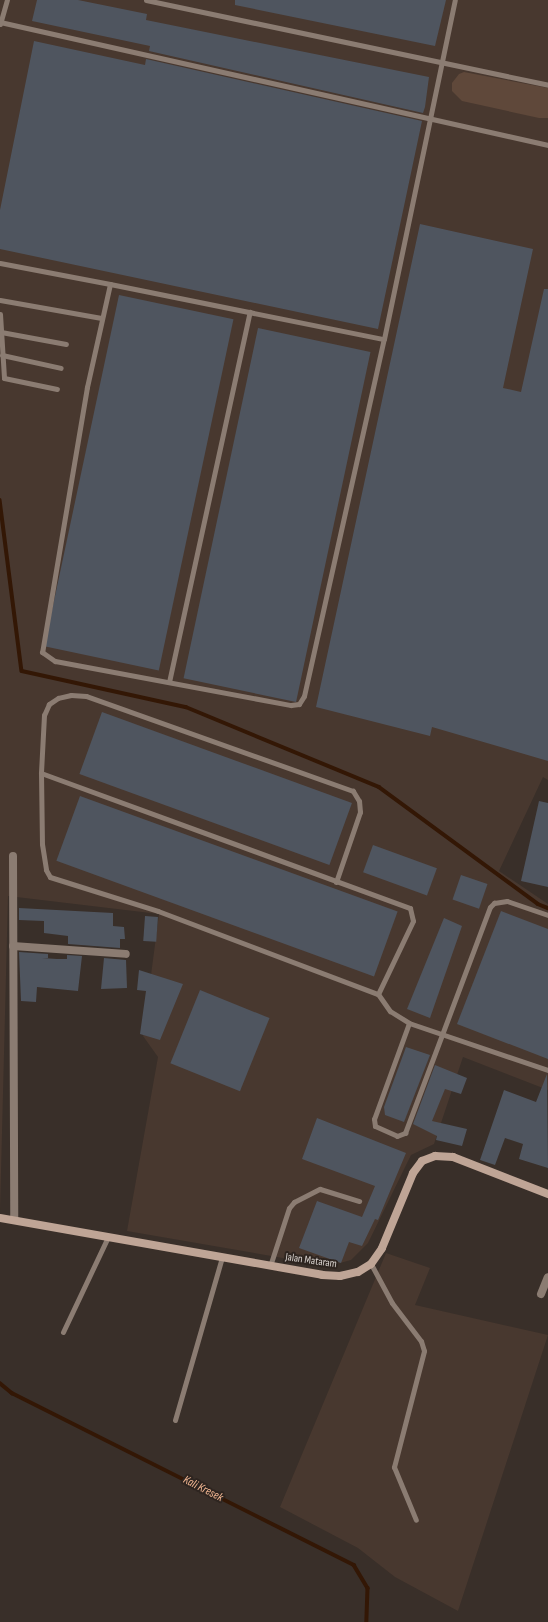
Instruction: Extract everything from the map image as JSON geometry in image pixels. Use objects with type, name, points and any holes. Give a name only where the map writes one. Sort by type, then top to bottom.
[{"type":"main road","name":"Jalan Mataram","points":[[0,1218],[270,1266],[340,1276],[358,1272],[371,1264],[382,1248],[413,1173],[422,1161],[435,1156],[453,1157],[548,1194]]},
{"type":"street","points":[[12,1220],[13,856]]},
{"type":"street","points":[[13,946],[126,954]]},
{"type":"street","points":[[541,1294],[548,1277]]},
{"type":"lane","points":[[6,0],[0,23],[548,145]]},
{"type":"lane","points":[[146,0],[548,85]]},
{"type":"lane","points":[[110,284],[101,318],[41,647],[44,655],[55,661],[292,705],[301,701],[384,339],[455,0]]},
{"type":"lane","points":[[0,263],[384,339]]},
{"type":"lane","points":[[0,300],[101,318]]},
{"type":"lane","points":[[169,682],[250,312]]},
{"type":"lane","points":[[0,314],[4,378],[57,389]]},
{"type":"lane","points":[[1,332],[66,344]]},
{"type":"lane","points":[[2,355],[61,368]]},
{"type":"lane","points":[[336,882],[360,812],[359,802],[353,791],[86,696],[71,695],[58,698],[49,704],[44,715],[41,773],[42,844],[46,870],[50,877],[158,911],[378,994],[390,1011],[409,1023],[548,1070]]},
{"type":"lane","points":[[41,773],[336,882],[405,905],[413,913],[413,921],[378,994]]},
{"type":"lane","points":[[409,1023],[374,1119],[375,1126],[397,1136],[405,1133],[490,908],[494,904],[507,901],[548,915]]},
{"type":"lane","points":[[270,1266],[289,1208],[294,1202],[320,1189],[359,1201]]},
{"type":"lane","points":[[63,1332],[108,1237]]},
{"type":"lane","points":[[175,1420],[222,1257]]},
{"type":"lane","points":[[371,1264],[392,1303],[422,1341],[424,1351],[394,1467],[416,1520]]},
{"type":"shaded area","points":[[0,0],[548,0],[548,780],[543,777],[499,871],[548,904],[548,1090],[463,1057],[434,1144],[411,1155],[368,1243],[351,1260],[329,1266],[127,1231],[158,1057],[143,1036],[159,914],[8,896],[0,1212]]},
{"type":"shaded area","points":[[464,72],[548,88],[548,118],[539,118],[462,101],[452,91],[452,83],[459,74]]},
{"type":"shaded area","points":[[386,1253],[430,1268],[415,1305],[548,1335],[458,1611],[395,1577],[358,1548],[280,1507]]},
{"type":"building","points":[[37,0],[78,0],[147,14],[146,20],[429,77],[425,107],[423,113],[149,51],[150,46],[32,21]]},
{"type":"building","points":[[235,0],[446,0],[435,46],[235,5]]},
{"type":"building","points":[[34,41],[145,65],[146,59],[422,121],[378,329],[0,249],[0,210]]},
{"type":"building","points":[[420,224],[533,249],[503,388],[521,392],[544,289],[548,289],[548,761],[432,727],[430,736],[316,707]]},
{"type":"building","points":[[119,295],[233,319],[159,670],[44,646]]},
{"type":"building","points":[[258,328],[370,352],[296,702],[184,678]]},
{"type":"building","points":[[102,712],[352,803],[329,865],[79,774]]},
{"type":"building","points":[[80,796],[398,912],[374,976],[56,861]]},
{"type":"building","points":[[539,801],[548,803],[548,887],[521,881]]},
{"type":"building","points":[[373,845],[437,868],[427,896],[363,872]]},
{"type":"building","points":[[461,875],[487,884],[479,909],[453,900]]},
{"type":"building","points":[[19,908],[113,913],[113,926],[124,927],[125,939],[120,939],[120,948],[68,944],[68,936],[44,933],[44,921],[19,920]]},
{"type":"building","points":[[501,911],[548,929],[548,1059],[457,1024]]},
{"type":"building","points":[[145,916],[158,917],[156,942],[143,941]]},
{"type":"building","points":[[444,918],[462,926],[430,1018],[407,1009]]},
{"type":"building","points":[[19,952],[48,954],[48,958],[42,958],[57,959],[67,959],[67,955],[82,956],[78,991],[37,987],[36,1002],[21,1001]]},
{"type":"building","points":[[104,958],[126,960],[127,988],[101,989]]},
{"type":"building","points":[[139,970],[183,984],[160,1040],[140,1034],[146,991],[137,990]]},
{"type":"building","points":[[200,990],[270,1018],[240,1091],[170,1063]]},
{"type":"building","points":[[406,1047],[430,1055],[404,1122],[385,1115],[384,1107]]},
{"type":"building","points":[[435,1065],[467,1078],[461,1094],[445,1089],[432,1121],[467,1129],[462,1146],[436,1140],[437,1136],[413,1124]]},
{"type":"building","points":[[547,1074],[548,1168],[519,1159],[523,1144],[505,1138],[495,1165],[480,1160],[504,1090],[536,1102]]},
{"type":"building","points":[[317,1118],[406,1153],[378,1220],[375,1219],[362,1246],[349,1242],[341,1263],[299,1248],[317,1201],[362,1217],[375,1186],[302,1159]]},
{"type":"waterway","points":[[0,500],[22,671],[186,707],[379,787],[538,904],[548,908]]},
{"type":"waterway","name":"Kali Kresek","points":[[0,1383],[12,1393],[354,1565],[368,1588],[367,1622]]}]
